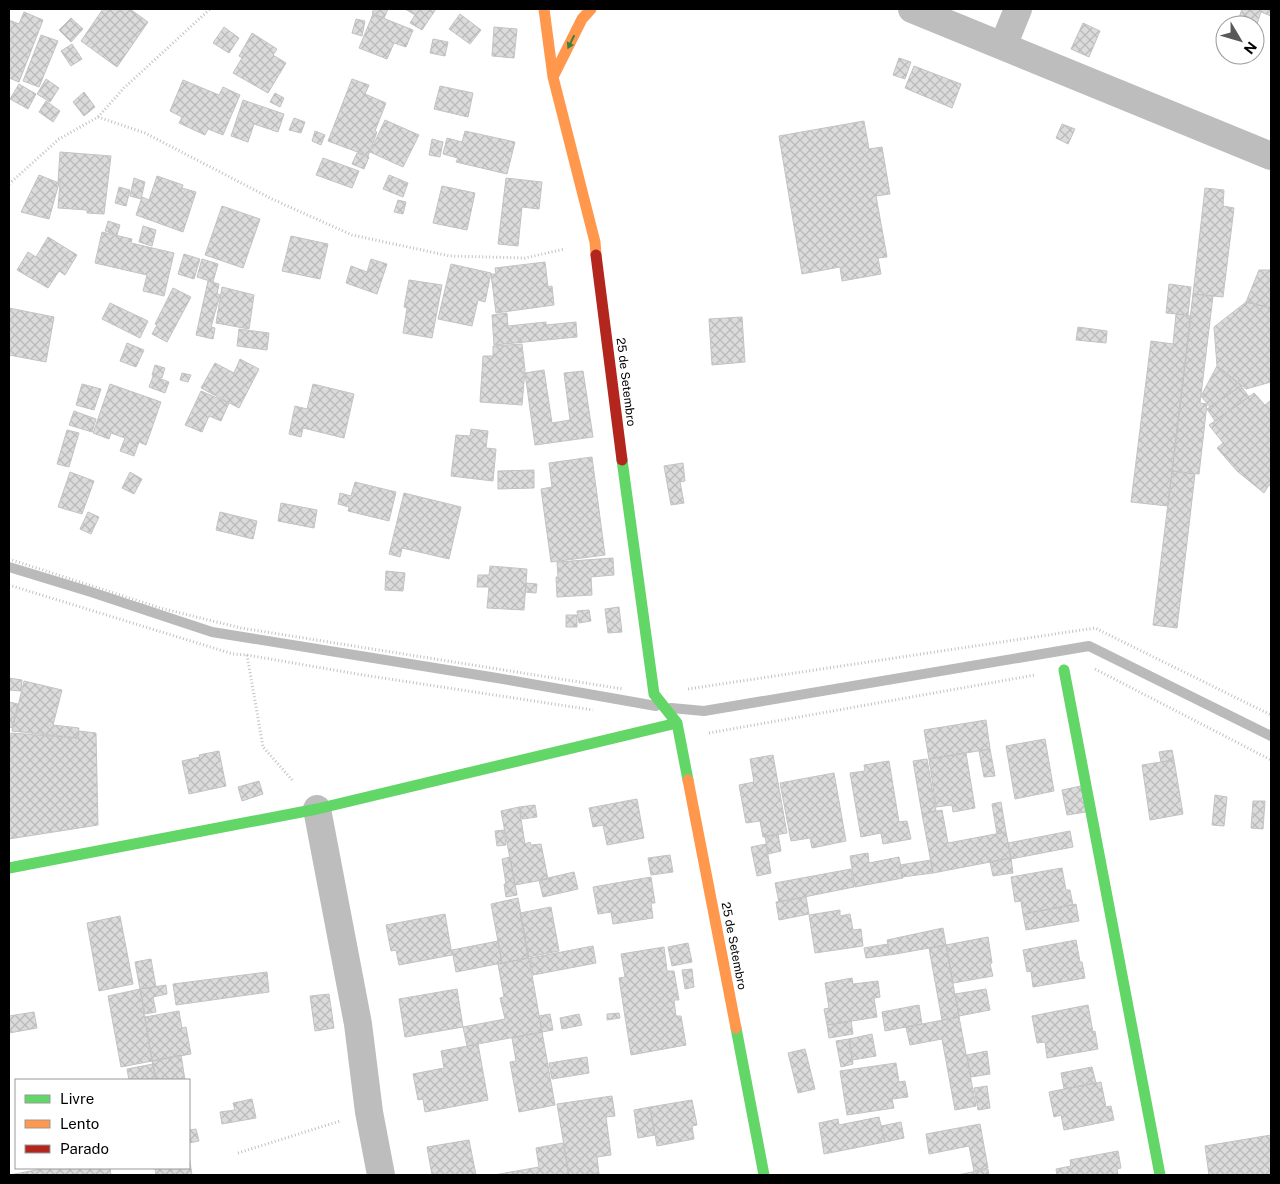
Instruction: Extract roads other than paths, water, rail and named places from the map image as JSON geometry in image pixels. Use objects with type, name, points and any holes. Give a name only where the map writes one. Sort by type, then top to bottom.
[{"type":"street","name":"25 de Setembro","points":[[544,9],[553,77],[595,242],[611,381],[654,694],[677,722],[764,1175]]},
{"type":"street","points":[[553,77],[582,19],[590,9]]},
{"type":"street","points":[[912,9],[1271,156]]},
{"type":"street","points":[[1003,46],[1018,9]]},
{"type":"street","points":[[1064,670],[1160,1175]]},
{"type":"street","points":[[9,868],[317,809],[405,786],[677,722]]},
{"type":"street","points":[[317,809],[358,1024],[369,1112],[381,1175]]},
{"type":"waterway","points":[[9,567],[212,632],[656,706]]},
{"type":"waterway","points":[[671,708],[704,711],[1089,646],[1271,736]]}]
